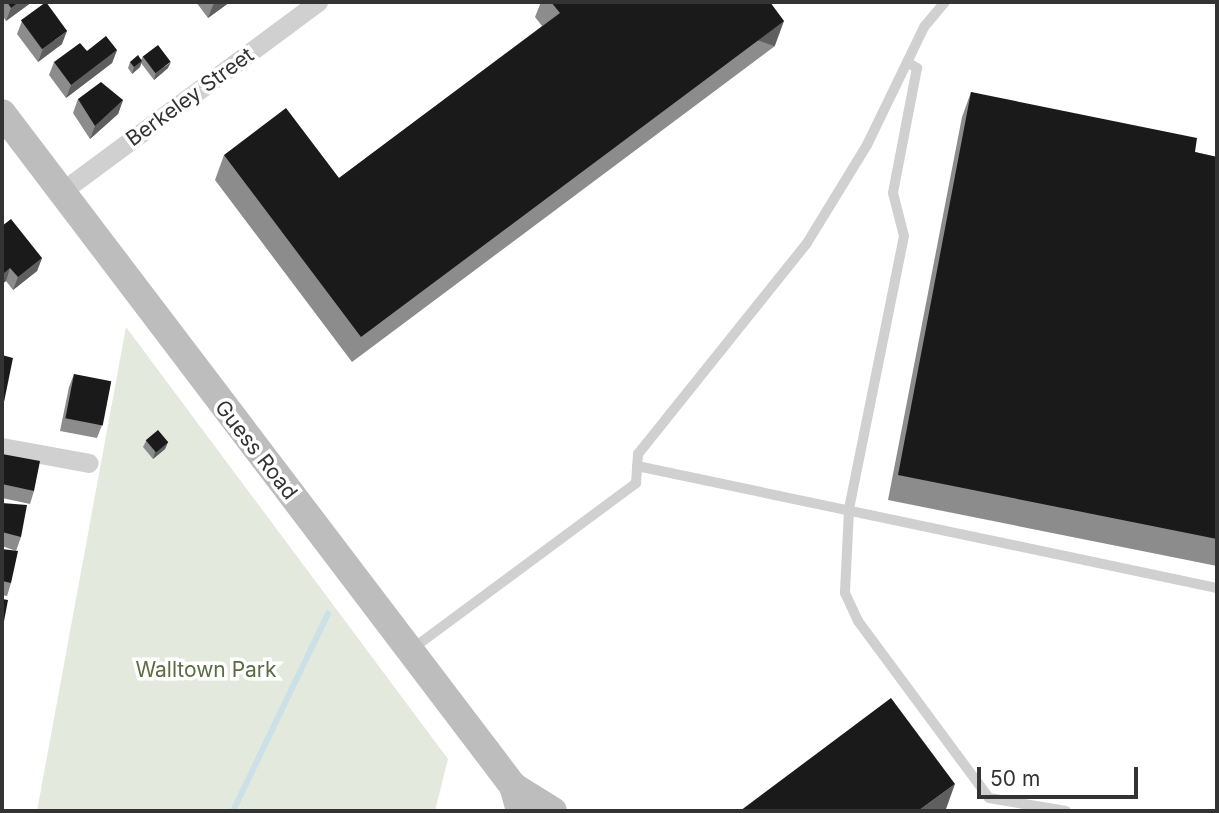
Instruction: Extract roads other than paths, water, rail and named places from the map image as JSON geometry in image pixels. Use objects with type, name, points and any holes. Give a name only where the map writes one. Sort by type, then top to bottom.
[{"type":"main road","name":"Guess Road","points":[[2,113],[410,651],[516,799],[554,811]]},
{"type":"street","name":"Berkeley Street","points":[[61,192],[318,2]]},
{"type":"street","points":[[2,447],[89,463]]},
{"type":"lane","points":[[410,651],[636,483],[637,466],[653,434],[807,243],[867,145],[907,62],[945,2]]},
{"type":"lane","points":[[907,62],[918,68],[893,193],[904,236],[849,510],[845,593],[858,621],[989,797],[1023,808],[1066,811]]},
{"type":"lane","points":[[637,466],[1217,588]]},
{"type":"waterway","points":[[233,811],[328,614]]},
{"type":"park label","name":"Walltown Park","points":[[206,670]]}]
